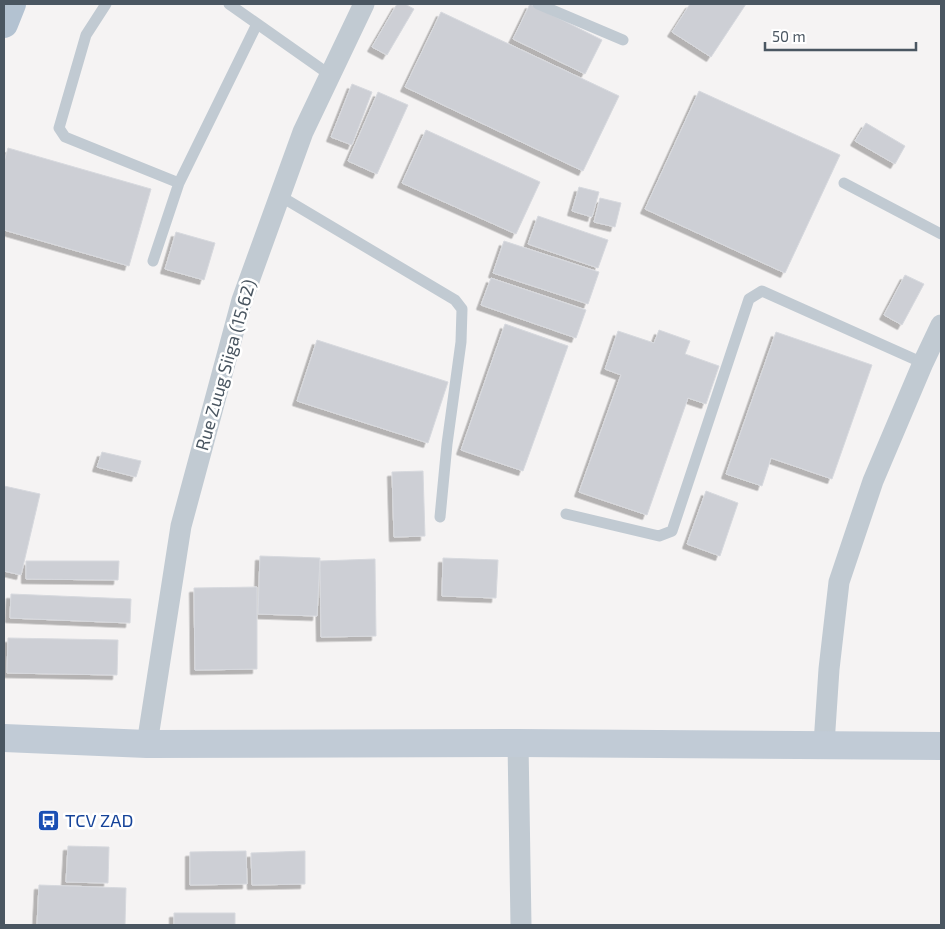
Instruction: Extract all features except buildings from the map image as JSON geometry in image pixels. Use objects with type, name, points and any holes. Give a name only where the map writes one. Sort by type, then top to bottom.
[{"type":"main road","points":[[4,24],[12,4]]},
{"type":"main road","points":[[4,738],[147,744],[518,743],[941,746]]},
{"type":"street","name":"Rue Zuug Siiga (15.62)","points":[[147,744],[181,526],[242,300],[303,132],[364,4]]},
{"type":"street","points":[[824,744],[829,669],[839,582],[873,481],[923,363],[941,326]]},
{"type":"street","points":[[518,743],[521,925]]},
{"type":"lane","points":[[106,4],[86,36],[59,128],[65,137],[179,183]]},
{"type":"lane","points":[[229,4],[330,75]]},
{"type":"lane","points":[[538,4],[623,40]]},
{"type":"lane","points":[[153,261],[179,183],[257,24]]},
{"type":"lane","points":[[844,183],[941,234]]},
{"type":"lane","points":[[280,196],[455,300],[462,309],[461,342],[447,444],[440,517]]},
{"type":"lane","points":[[566,514],[658,536],[672,531],[749,299],[762,291],[923,363]]},
{"type":"place","name":"TCV ZAD","points":[[49,821]]}]
